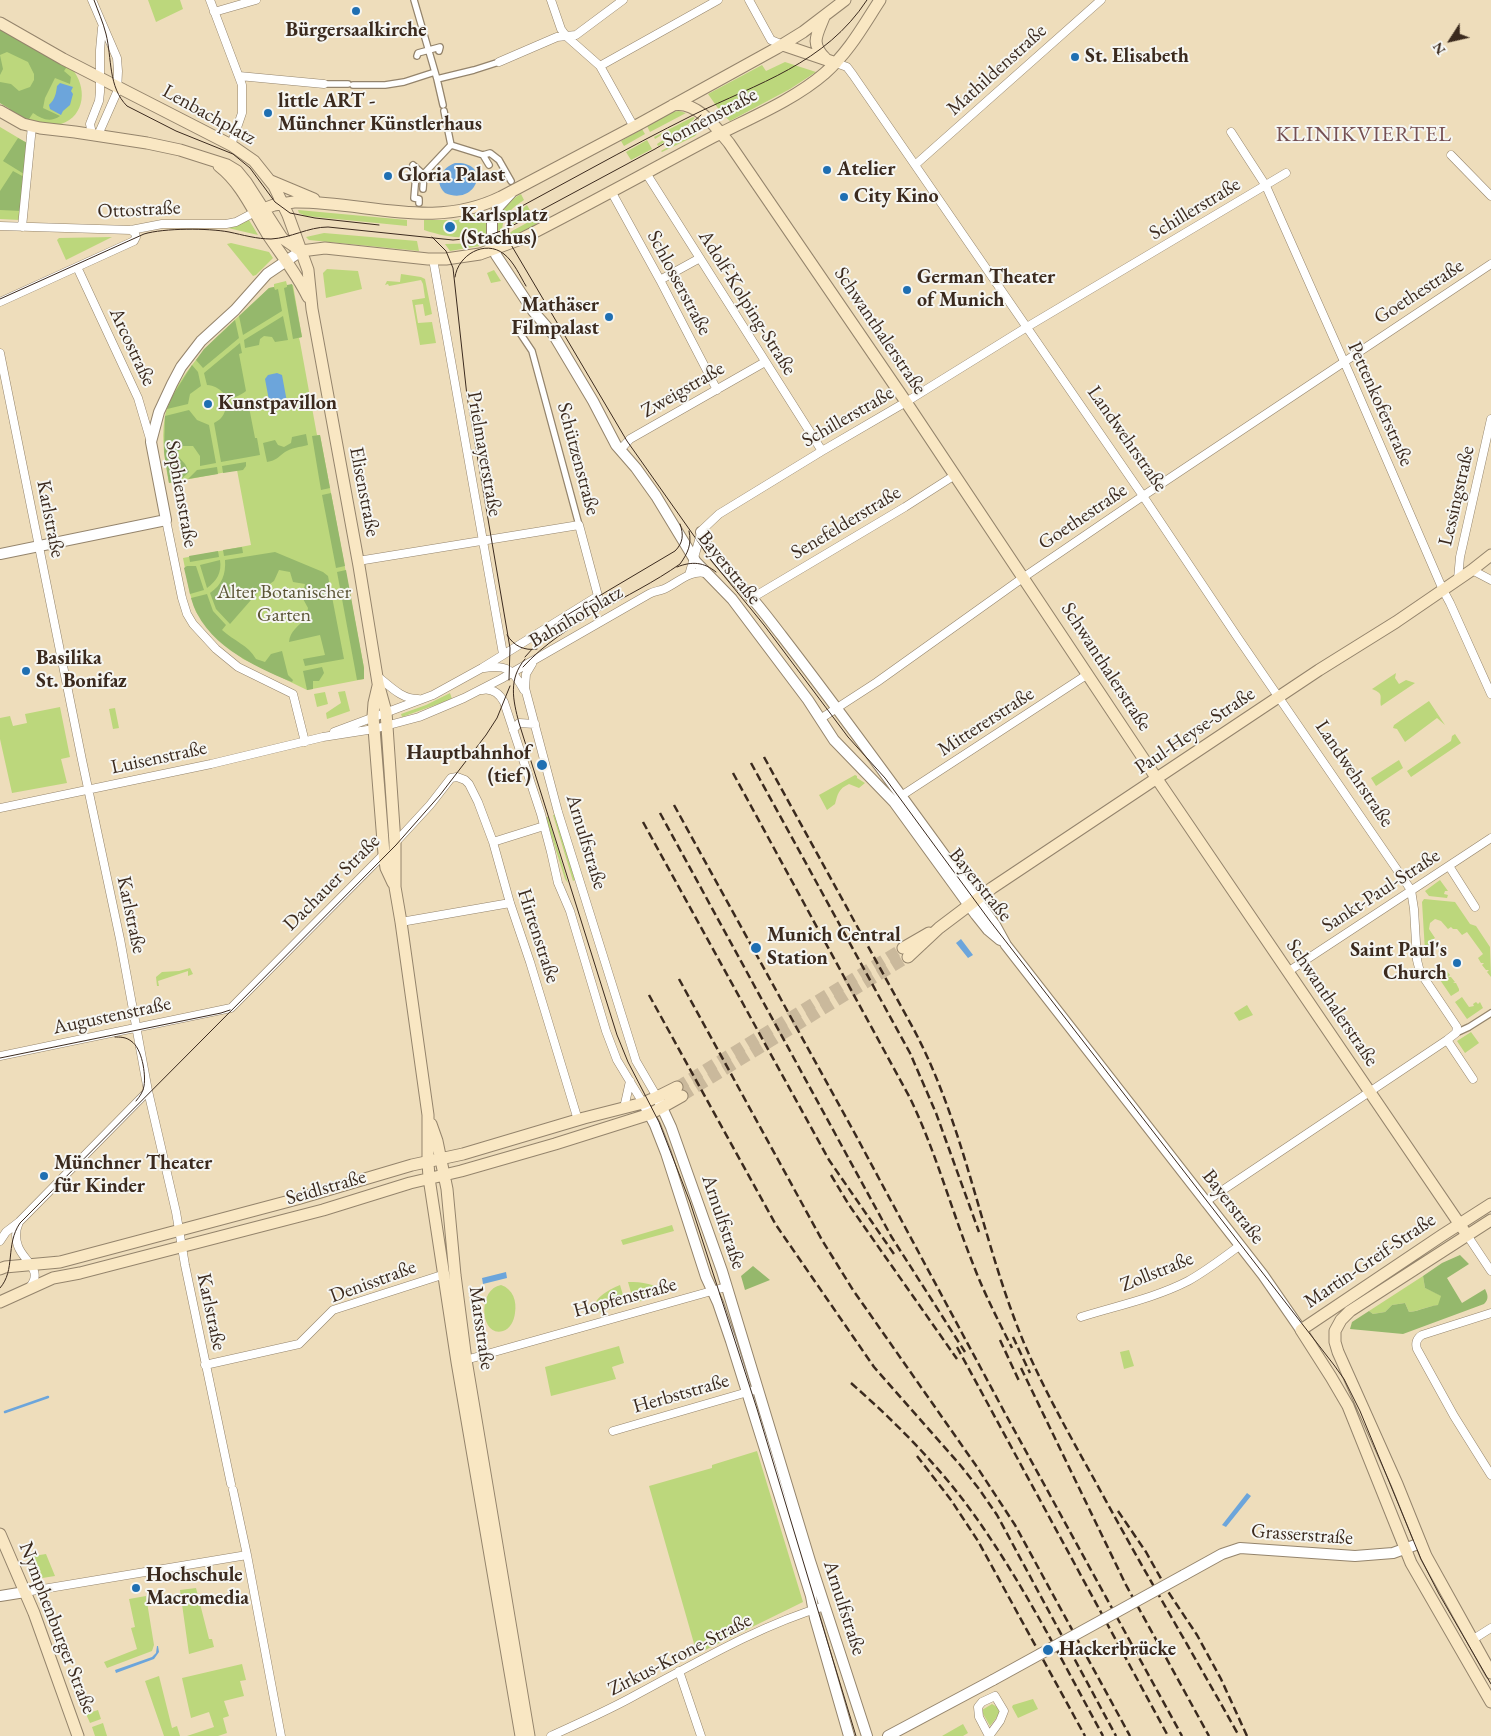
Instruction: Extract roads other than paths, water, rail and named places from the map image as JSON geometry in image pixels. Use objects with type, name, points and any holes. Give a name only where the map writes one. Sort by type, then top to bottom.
[{"type":"main road","name":"Sonnenstraße","points":[[514,185],[634,127],[783,45],[845,0]]},
{"type":"main road","name":"Sonnenstraße","points":[[494,249],[528,235],[770,108],[809,85],[862,30],[880,0]]},
{"type":"main road","points":[[824,17],[816,43],[818,51],[831,61]]},
{"type":"main road","name":"Lenbachplatz","points":[[0,23],[63,59],[231,145],[254,161],[271,181],[283,203],[301,251]]},
{"type":"main road","name":"Landwehrstraße","points":[[783,45],[831,61]]},
{"type":"main road","name":"Schwanthalerstraße","points":[[673,104],[683,104],[695,109],[721,133],[906,402],[1157,778],[1467,1235]]},
{"type":"main road","name":"Lenbachplatz","points":[[0,111],[23,124],[169,148],[227,165],[237,171],[286,260]]},
{"type":"main road","points":[[271,181],[299,194],[332,205]]},
{"type":"main road","points":[[260,210],[283,203],[298,202],[422,214],[449,213],[478,207],[514,185]]},
{"type":"main road","name":"Lenbachplatz","points":[[260,210],[282,238],[301,251]]},
{"type":"main road","points":[[301,251],[325,248],[433,259],[464,257],[494,249]]},
{"type":"main road","name":"Elisenstraße","points":[[301,251],[308,270],[312,308],[378,679],[386,712],[396,842]]},
{"type":"main road","name":"Elisenstraße","points":[[286,260],[298,279],[312,308]]},
{"type":"main road","name":"Paul-Heyse-Straße","points":[[905,952],[973,903],[1157,778],[1443,590],[1491,555]]},
{"type":"main road","name":"Elisenstraße","points":[[378,679],[373,716],[384,854]]},
{"type":"main road","name":"Marsstraße","points":[[394,887],[396,842]]},
{"type":"main road","name":"Marsstraße","points":[[384,854],[386,868],[394,887],[401,922],[428,1115],[429,1178],[493,1548],[520,1736]]},
{"type":"main road","name":"Seidlstraße","points":[[0,1269],[60,1262],[441,1160],[679,1092],[663,1108],[650,1114],[555,1144],[429,1178],[323,1210],[80,1273],[59,1276],[0,1302]]},
{"type":"main road","name":"Marsstraße","points":[[428,1115],[437,1141],[448,1194],[462,1361]]},
{"type":"main road","name":"Martin-Greif-Straße","points":[[1304,1328],[1491,1204]]},
{"type":"main road","name":"Martin-Greif-Straße","points":[[1421,1543],[1344,1364],[1335,1338],[1336,1328],[1343,1317],[1491,1220]]},
{"type":"main road","name":"Bayerstraße","points":[[1304,1328],[1343,1396],[1405,1549],[1423,1586],[1491,1702]]},
{"type":"main road","name":"Nymphenburger Straße","points":[[0,1534],[25,1592],[78,1736]]},
{"type":"main road","points":[[1421,1543],[1445,1592],[1491,1673]]},
{"type":"main road","name":"Marsstraße","points":[[493,1548],[529,1736]]},
{"type":"street","points":[[92,0],[117,58],[118,87],[95,135]]},
{"type":"street","points":[[210,0],[239,76],[243,96],[242,114],[231,145]]},
{"type":"street","points":[[214,12],[256,0]]},
{"type":"street","points":[[414,0],[436,75],[451,145],[426,178],[422,189]]},
{"type":"street","points":[[551,0],[566,36],[600,66],[634,127]]},
{"type":"street","points":[[239,76],[324,84],[385,85],[436,75],[452,75],[500,62],[557,37],[576,35],[623,0]]},
{"type":"street","points":[[600,66],[718,0]]},
{"type":"street","points":[[749,0],[771,40],[783,45]]},
{"type":"street","name":"Mathildenstraße","points":[[915,165],[1101,0]]},
{"type":"street","points":[[95,135],[90,124],[99,101],[102,26]]},
{"type":"street","points":[[419,55],[429,50],[440,49]]},
{"type":"street","name":"Landwehrstraße","points":[[831,61],[847,67],[1143,496],[1411,890]]},
{"type":"street","points":[[22,227],[32,126]]},
{"type":"street","name":"Pettenkoferstraße","points":[[1231,132],[1266,186],[1443,590],[1491,694]]},
{"type":"street","points":[[451,145],[483,156],[489,166]]},
{"type":"street","points":[[483,156],[490,153],[499,160],[514,185]]},
{"type":"street","points":[[1451,156],[1491,196]]},
{"type":"street","points":[[413,165],[426,178]]},
{"type":"street","name":"Adolf-Kolping-Straße","points":[[646,173],[822,451]]},
{"type":"street","name":"Schillerstraße","points":[[701,532],[719,514],[1027,327],[1286,173]]},
{"type":"street","points":[[419,203],[419,199],[414,198],[416,174],[426,178]]},
{"type":"street","name":"Bayerstraße","points":[[514,185],[499,206],[494,217],[492,232],[494,249],[499,260],[533,311],[553,334],[593,401],[612,440],[636,468],[656,496],[694,560],[732,599],[834,740],[894,802],[973,903]]},
{"type":"street","name":"Schlosserstraße","points":[[611,191],[660,280],[716,390]]},
{"type":"street","name":"Ottostraße","points":[[0,226],[131,230],[169,224],[226,224],[236,222],[260,210]]},
{"type":"street","points":[[0,302],[134,241],[135,233],[131,230]]},
{"type":"street","name":"Sophienstraße","points":[[301,251],[267,274],[235,310],[188,356],[159,412],[151,442],[182,598],[188,614],[209,642],[238,667],[292,692],[305,742]]},
{"type":"street","points":[[660,280],[700,258]]},
{"type":"street","name":"Prielmayerstraße","points":[[433,259],[503,654]]},
{"type":"street","name":"Goethestraße","points":[[820,719],[877,682],[1024,577],[1143,496],[1491,264]]},
{"type":"street","name":"Arcostraße","points":[[77,267],[134,390],[151,442]]},
{"type":"street","name":"Schützenstraße","points":[[520,333],[532,351],[598,596]]},
{"type":"street","name":"Karlstraße","points":[[0,353],[120,939],[148,1091],[247,1555],[281,1736]]},
{"type":"street","name":"Zweigstraße","points":[[620,450],[630,439],[765,362]]},
{"type":"street","name":"Lessingstraße","points":[[1458,579],[1459,559],[1491,420]]},
{"type":"street","name":"Senefelderstraße","points":[[752,598],[955,475]]},
{"type":"street","points":[[0,554],[166,520]]},
{"type":"street","points":[[358,561],[579,525]]},
{"type":"street","points":[[689,575],[701,532]]},
{"type":"street","name":"Bayerstraße","points":[[701,532],[716,556],[752,598],[901,796],[973,903],[988,930],[1006,945],[1304,1328]]},
{"type":"street","points":[[1472,570],[1491,580]]},
{"type":"street","name":"Bahnhofplatz","points":[[480,690],[649,594],[666,588],[689,575],[705,573]]},
{"type":"street","name":"Bahnhofplatz","points":[[482,668],[598,596]]},
{"type":"street","name":"Arnulfstraße","points":[[534,661],[526,674],[526,694],[557,809],[636,1061],[663,1108],[726,1286],[810,1561],[867,1736]]},
{"type":"street","points":[[482,668],[502,667],[513,672]]},
{"type":"street","name":"Luisenstraße","points":[[323,737],[373,716],[423,699],[482,668]]},
{"type":"street","name":"Arnulfstraße","points":[[513,672],[526,694]]},
{"type":"street","name":"Mittererstraße","points":[[901,796],[1088,674]]},
{"type":"street","points":[[378,679],[410,699],[423,699]]},
{"type":"street","points":[[463,679],[464,686],[470,695]]},
{"type":"street","points":[[450,686],[457,701]]},
{"type":"street","name":"Luisenstraße","points":[[0,808],[323,737],[387,726],[419,717],[480,690]]},
{"type":"street","name":"Arnulfstraße","points":[[480,690],[490,690],[502,698],[544,826],[558,882],[570,911],[606,1031],[617,1060],[650,1114],[666,1153],[706,1277],[732,1342],[785,1509],[812,1598],[849,1736]]},
{"type":"street","points":[[513,730],[519,723],[535,724]]},
{"type":"street","name":"Dachauer Straße","points":[[231,1008],[396,842],[430,805],[451,778]]},
{"type":"street","name":"Hirtenstraße","points":[[451,778],[461,778],[469,784],[493,842],[510,903],[533,971],[578,1120]]},
{"type":"street","points":[[493,842],[544,826]]},
{"type":"street","name":"Sankt-Paul-Straße","points":[[1288,971],[1491,838]]},
{"type":"street","points":[[1449,866],[1475,906]]},
{"type":"street","points":[[1411,890],[1418,966],[1456,1023],[1456,1033]]},
{"type":"street","points":[[401,922],[510,903]]},
{"type":"street","name":"Augustenstraße","points":[[0,1056],[231,1008]]},
{"type":"street","points":[[1205,1202],[1456,1033],[1470,1027],[1491,1013]]},
{"type":"street","points":[[1447,1040],[1473,1079]]},
{"type":"street","points":[[624,1108],[630,1081]]},
{"type":"street","points":[[0,1241],[6,1232],[19,1222],[148,1091]]},
{"type":"street","points":[[19,1222],[16,1241],[19,1249],[31,1265],[34,1277],[31,1286],[25,1291]]},
{"type":"street","name":"Schwanthalerstraße","points":[[1467,1235],[1491,1271]]},
{"type":"street","name":"Zollstraße","points":[[1081,1317],[1186,1282],[1239,1246]]},
{"type":"street","name":"Denisstraße","points":[[205,1365],[299,1344],[333,1310],[445,1274]]},
{"type":"street","name":"Hopfenstraße","points":[[462,1361],[726,1286]]},
{"type":"street","points":[[1491,1312],[1422,1335],[1417,1342],[1417,1349],[1454,1416],[1491,1474]]},
{"type":"street","name":"Herbststraße","points":[[613,1431],[758,1389]]},
{"type":"street","name":"Grasserstraße","points":[[888,1736],[1222,1554],[1240,1548],[1355,1556],[1393,1553],[1421,1543]]},
{"type":"street","points":[[0,1596],[247,1555]]},
{"type":"street","name":"Zirkus-Krone-Straße","points":[[551,1736],[625,1701],[679,1671],[746,1639],[825,1606]]},
{"type":"street","points":[[1472,1640],[1491,1628]]},
{"type":"street","points":[[679,1671],[701,1736]]},
{"type":"street","points":[[995,1696],[1004,1711],[1000,1721],[989,1736],[978,1717],[978,1707],[982,1702],[995,1696]]},
{"type":"water","points":[[60,83],[73,87],[70,105],[61,115],[50,109],[49,105]]},
{"type":"water","points":[[455,163],[467,164],[474,169],[477,175],[472,189],[465,194],[456,196],[445,193],[441,188],[439,180],[446,168]]},
{"type":"water","points":[[277,373],[282,375],[287,402],[285,407],[273,409],[270,406],[265,379],[268,375]]},
{"type":"water","points":[[961,939],[973,955],[968,958],[956,943]]},
{"type":"water","points":[[506,1272],[507,1278],[483,1284],[482,1278]]},
{"type":"water","points":[[1247,1493],[1251,1496],[1226,1527],[1222,1525]]},
{"type":"water","points":[[157,1646],[159,1652],[154,1659],[116,1673],[115,1670],[152,1657],[156,1653]]},
{"type":"waterway","points":[[5,1412],[48,1397]]},
{"type":"tunnel","points":[[677,1087],[903,948]]},
{"type":"tunnel","points":[[682,1096],[908,957]]},
{"type":"tram line","points":[[94,0],[106,34],[114,81],[121,98],[127,106],[176,131],[233,154],[250,168],[275,202],[290,213],[315,218],[379,225]]},
{"type":"tram line","points":[[867,0],[850,22],[831,40],[789,70],[693,115],[522,206],[514,214],[510,223],[508,232],[510,243],[627,441],[711,560],[764,625],[848,737],[885,778],[990,921],[1344,1379],[1360,1411],[1421,1559],[1491,1684]]},
{"type":"tram line","points":[[0,299],[144,234],[153,232],[186,229],[210,230],[271,239],[328,227],[453,240],[485,237],[508,228],[655,149],[677,136],[701,115]]},
{"type":"tram line","points":[[432,237],[446,251],[453,268],[467,396],[510,648],[509,680]]},
{"type":"tram line","points":[[455,277],[457,269],[467,256],[481,249],[489,248],[497,250],[508,257],[526,286]]},
{"type":"tram line","points":[[525,657],[551,628],[567,615],[675,551],[682,539],[680,524]]},
{"type":"tram line","points":[[523,667],[558,636],[680,564],[689,548],[689,531]]},
{"type":"tram line","points":[[677,567],[688,564],[702,564],[716,572]]},
{"type":"tram line","points":[[507,635],[520,647],[537,649]]},
{"type":"tram line","points":[[525,659],[516,674],[513,690],[519,723],[617,1035],[628,1062],[659,1122],[690,1202],[757,1409],[856,1736]]},
{"type":"tram line","points":[[0,1288],[8,1273],[15,1231],[20,1223],[396,845],[440,795],[486,735],[497,718],[510,686]]},
{"type":"tram line","points":[[0,1058],[230,1010]]},
{"type":"tram line","points":[[115,1037],[131,1041],[135,1044],[140,1055],[144,1068],[144,1086],[136,1101]]},
{"type":"railway","points":[[764,757],[913,1028],[931,1066],[947,1104],[1009,1304],[1040,1378],[1066,1429],[1239,1736]]},
{"type":"railway","points":[[751,763],[910,1053],[936,1113],[979,1232]]},
{"type":"railway","points":[[733,773],[910,1098],[936,1160],[977,1275],[1012,1348]]},
{"type":"railway","points":[[674,805],[1182,1736]]},
{"type":"railway","points":[[660,813],[891,1236],[965,1352]]},
{"type":"railway","points":[[643,822],[829,1160],[894,1254]]},
{"type":"railway","points":[[679,979],[822,1240],[853,1290],[977,1467],[1015,1525],[1130,1736]]},
{"type":"railway","points":[[649,995],[776,1225],[874,1367],[961,1466],[997,1515],[1116,1736]]},
{"type":"railway","points":[[831,1175],[849,1205],[957,1359]]},
{"type":"railway","points":[[1013,1337],[1030,1373]]},
{"type":"railway","points":[[1000,1340],[1020,1383]]},
{"type":"railway","points":[[957,1347],[1168,1736]]},
{"type":"railway","points":[[1021,1368],[1126,1585],[1209,1736]]},
{"type":"railway","points":[[851,1383],[922,1452],[970,1509],[1031,1605],[1103,1736]]},
{"type":"railway","points":[[917,1456],[951,1500],[978,1541],[1085,1736]]},
{"type":"railway","points":[[1118,1511],[1146,1552],[1169,1593],[1197,1635],[1221,1679],[1247,1736]]},
{"type":"place","name":"Bürgersaalkirche","points":[[356,11]]},
{"type":"place","name":"St. Elisabeth","points":[[1075,57]]},
{"type":"place","name":"little ART - Münchner Künstlerhaus","points":[[268,113]]},
{"type":"place","name":"Atelier","points":[[827,170]]},
{"type":"place","name":"Gloria Palast","points":[[388,176]]},
{"type":"place","name":"City Kino","points":[[844,197]]},
{"type":"place","name":"Karlsplatz (Stachus)","points":[[450,227]]},
{"type":"place","name":"German Theater of Munich","points":[[907,290]]},
{"type":"place","name":"Mathäser Filmpalast","points":[[609,317]]},
{"type":"place","name":"Kunstpavillon","points":[[208,404]]},
{"type":"place","name":"Basilika St. Bonifaz","points":[[26,671]]},
{"type":"place","name":"Hauptbahnhof (tief)","points":[[542,765]]},
{"type":"place","name":"Munich Central Station","points":[[756,948]]},
{"type":"place","name":"Saint Paul's Church","points":[[1457,963]]},
{"type":"place","name":"Münchner Theater für Kinder","points":[[44,1176]]},
{"type":"place","name":"Hochschule Macromedia","points":[[136,1588]]},
{"type":"place","name":"Hackerbrücke","points":[[1048,1650]]},
{"type":"district","name":"KLINIKVIERTEL","points":[[1364,135]]},
{"type":"park label","name":"Alter Botanischer Garten","points":[[284,604]]}]
